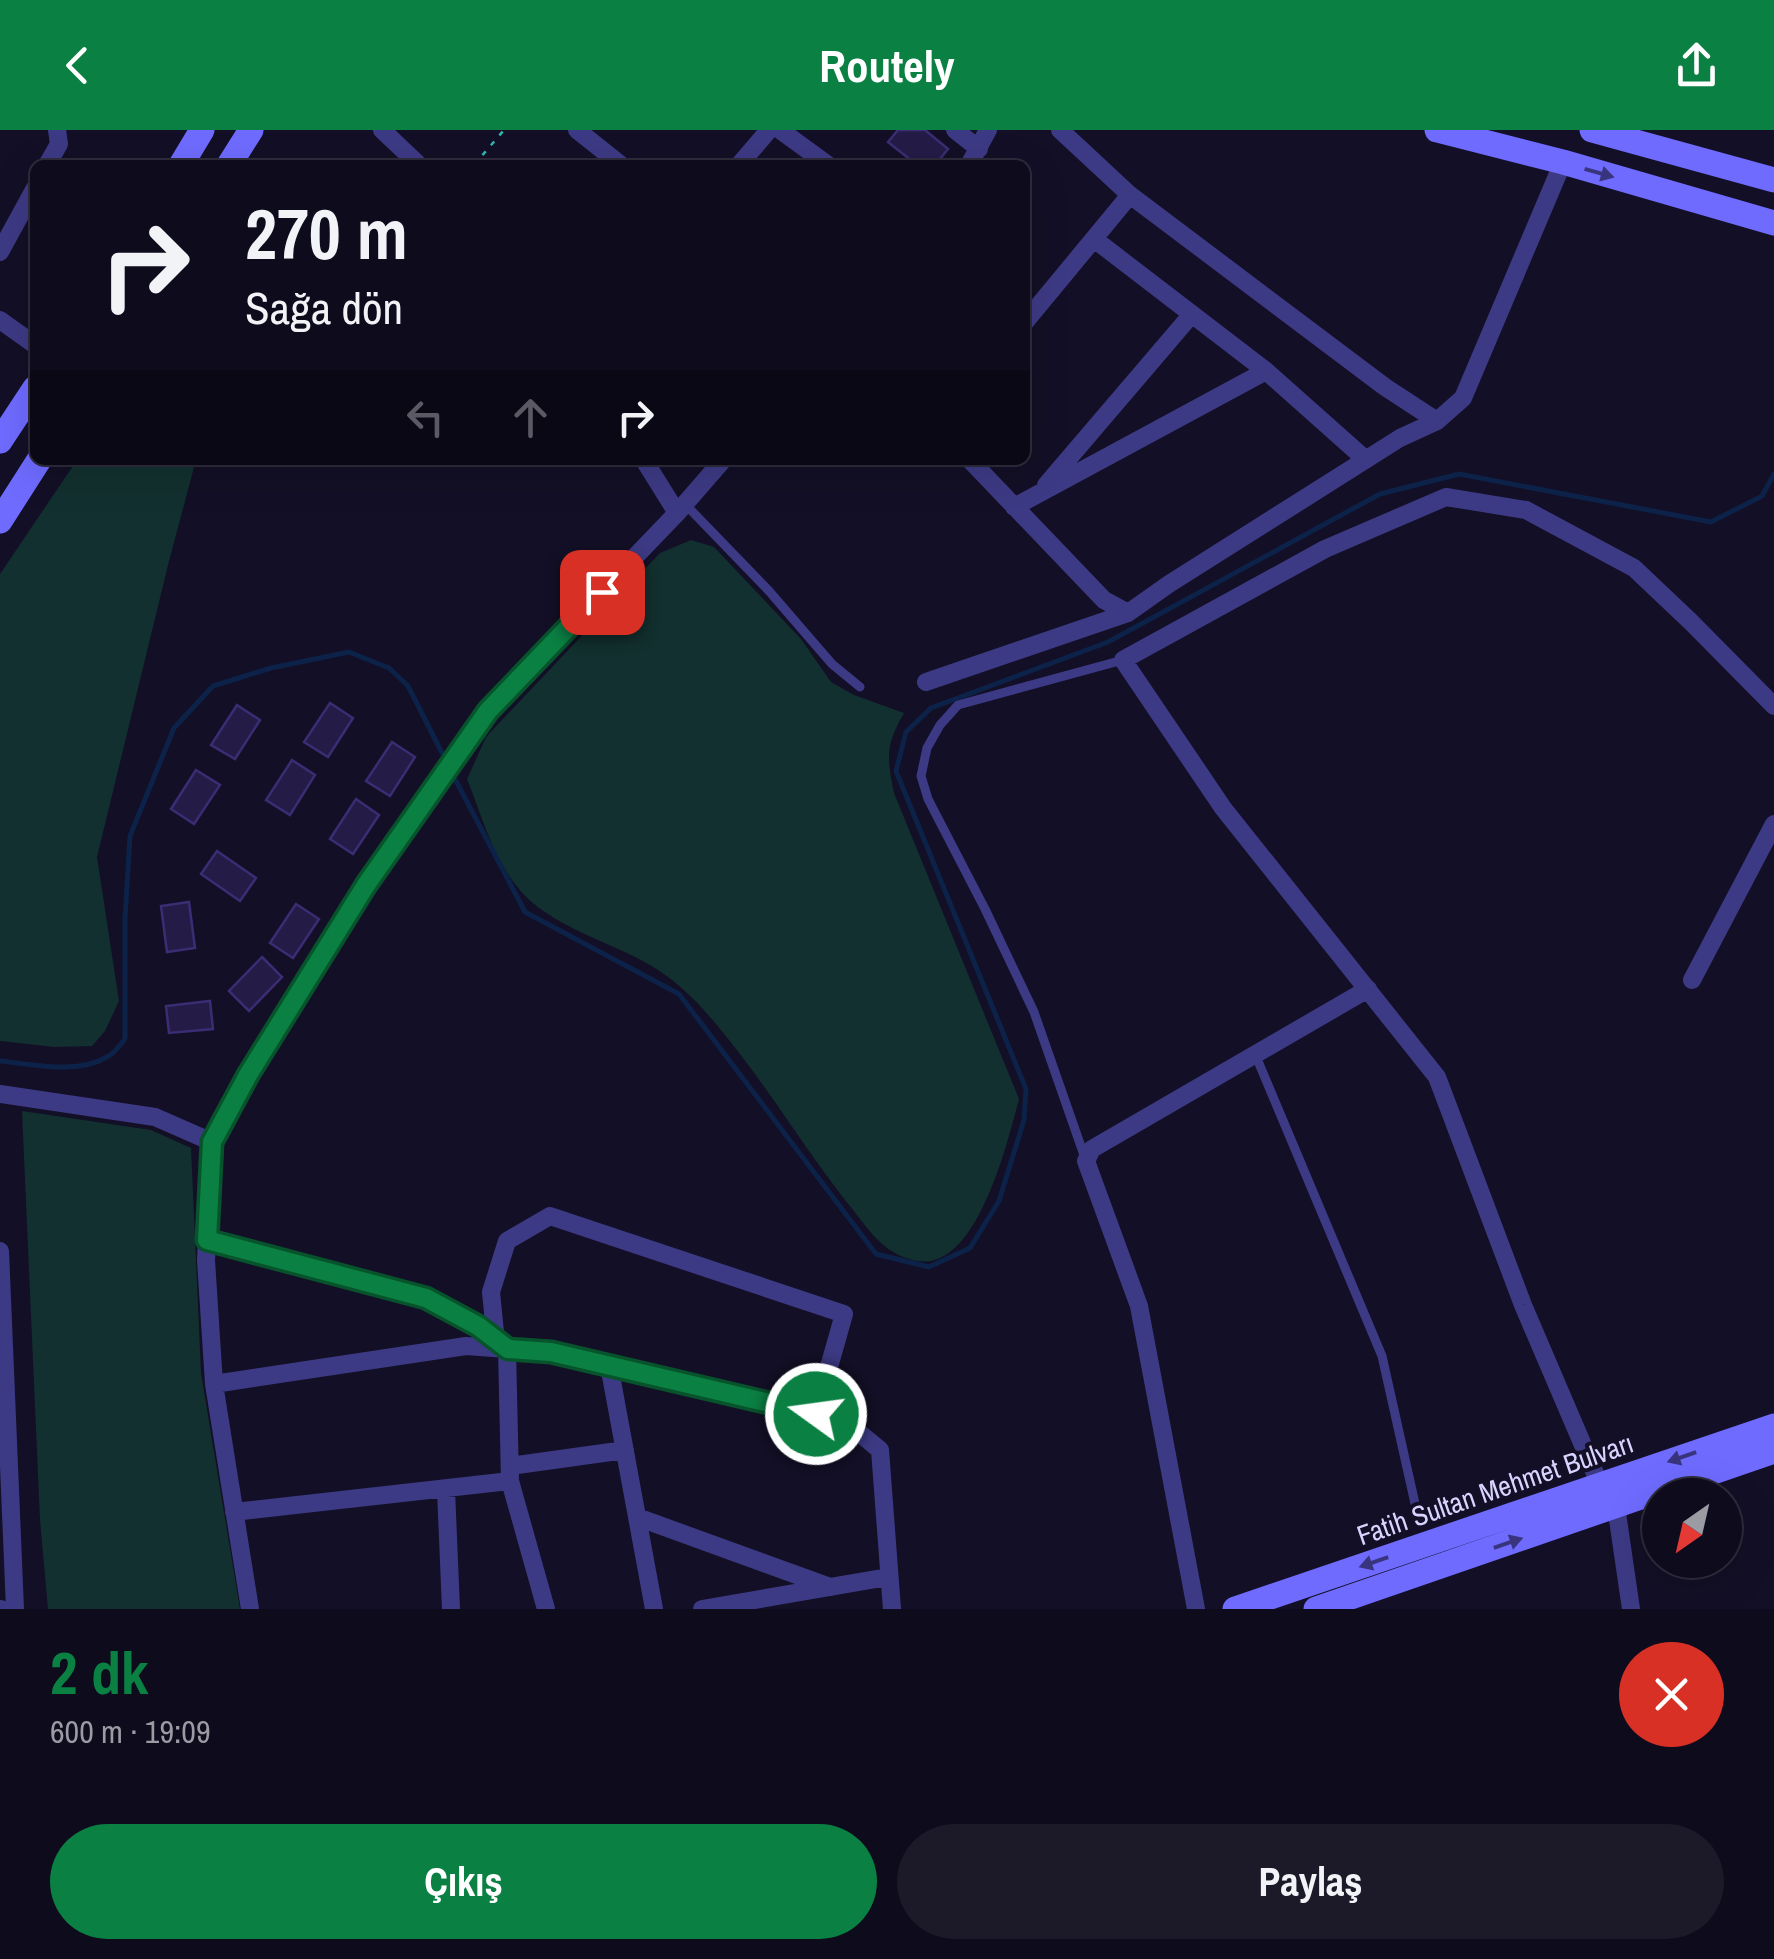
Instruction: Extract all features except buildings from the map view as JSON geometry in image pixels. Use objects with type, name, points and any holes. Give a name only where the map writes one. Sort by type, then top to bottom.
[{"type":"street","points":[[184,160],[202,130]]},
{"type":"street","points":[[233,160],[252,130]]},
{"type":"street","points":[[382,130],[414,160]]},
{"type":"street","points":[[577,130],[615,160]]},
{"type":"street","points":[[743,160],[769,130]]},
{"type":"street","points":[[780,130],[821,160]]},
{"type":"street","points":[[954,130],[974,157],[988,130]]},
{"type":"street","points":[[1060,130],[1130,195],[1385,387],[1437,421]]},
{"type":"street","points":[[1438,130],[1774,223]]},
{"type":"street","points":[[1595,130],[1774,180]]},
{"type":"street","points":[[50,160],[62,135]]},
{"type":"street","points":[[926,682],[1128,613],[1400,438],[1437,421],[1463,398],[1563,162]]},
{"type":"street","points":[[1030,316],[1130,195]]},
{"type":"street","points":[[0,252],[30,197]]},
{"type":"street","points":[[1094,239],[1266,371],[1365,460]]},
{"type":"street","points":[[1040,493],[1192,314]]},
{"type":"street","points":[[0,320],[30,341]]},
{"type":"street","points":[[1014,507],[1266,371]]},
{"type":"street","points":[[0,442],[30,396]]},
{"type":"street","points":[[0,520],[36,465]]},
{"type":"street","points":[[648,465],[681,508]]},
{"type":"street","points":[[250,1609],[214,1384],[206,1260],[212,1142],[248,1075],[366,885],[488,711],[719,465]]},
{"type":"street","points":[[975,465],[1104,600],[1128,613]]},
{"type":"street","points":[[1631,1609],[1608,1495],[1523,1304],[1437,1077],[1223,808],[1123,660],[1325,549],[1446,496],[1526,510],[1634,568],[1774,706]]},
{"type":"street","points":[[1692,980],[1774,824]]},
{"type":"street","points":[[1196,1609],[1139,1306],[1086,1161],[1092,1149],[1368,989]]},
{"type":"street","points":[[0,1094],[155,1117],[212,1142]]},
{"type":"street","points":[[546,1609],[510,1474],[500,1345],[491,1292],[507,1241],[550,1216],[844,1314],[816,1414]]},
{"type":"street","points":[[207,1240],[426,1298],[478,1326],[500,1345]]},
{"type":"street","points":[[0,1251],[4,1428],[15,1609]]},
{"type":"street","points":[[214,1384],[466,1346],[500,1345],[551,1352],[816,1414],[857,1431],[880,1450],[892,1609]]},
{"type":"street","points":[[609,1365],[654,1609]]},
{"type":"street","name":"Fatih Sultan Mehmet Bulvarı","points":[[1316,1609],[1774,1426]]},
{"type":"street","points":[[234,1512],[446,1490],[625,1450]]},
{"type":"street","name":"Fatih Sultan Mehmet Bulvarı","points":[[1235,1609],[1608,1495],[1774,1450]]},
{"type":"street","points":[[446,1490],[451,1609]]},
{"type":"street","points":[[637,1518],[830,1586]]},
{"type":"street","points":[[702,1609],[888,1576]]},
{"type":"lane","points":[[681,508],[769,591],[832,664],[860,687]]},
{"type":"lane","points":[[1086,1161],[1034,1012],[928,799],[921,776],[927,748],[958,705],[1123,660]]},
{"type":"lane","points":[[1255,1054],[1382,1356],[1418,1517]]},
{"type":"path","points":[[478,160],[504,130]]},
{"type":"green space","points":[[74,465],[195,465],[97,857],[119,1001],[105,1031],[92,1046],[55,1047],[0,1041],[0,574]]},
{"type":"green space","points":[[691,540],[714,547],[801,639],[831,682],[904,713],[889,752],[894,793],[1019,1099],[1000,1166],[978,1217],[949,1253],[931,1261],[899,1255],[872,1233],[736,1049],[686,992],[650,965],[546,913],[519,889],[495,851],[467,779],[486,737],[660,553]]},
{"type":"green space","points":[[22,1111],[151,1130],[191,1148],[201,1373],[240,1609],[48,1609],[40,1520]]},
{"type":"waterway","points":[[455,779],[525,912],[679,994],[876,1254],[929,1267],[970,1248],[999,1201],[1024,1120],[1026,1089],[896,771],[906,732],[931,708],[1108,642],[1380,494],[1459,474],[1711,522],[1762,496],[1774,474]]},
{"type":"waterway","points":[[0,1061],[82,1066],[110,1056],[125,1039],[130,836],[174,728],[213,686],[271,668],[349,652],[389,668],[408,686],[442,753]]},
{"type":"route","points":[[602,592],[488,711],[366,885],[248,1075],[212,1142],[207,1240],[426,1298],[478,1326],[508,1349],[551,1352],[816,1414]]}]
